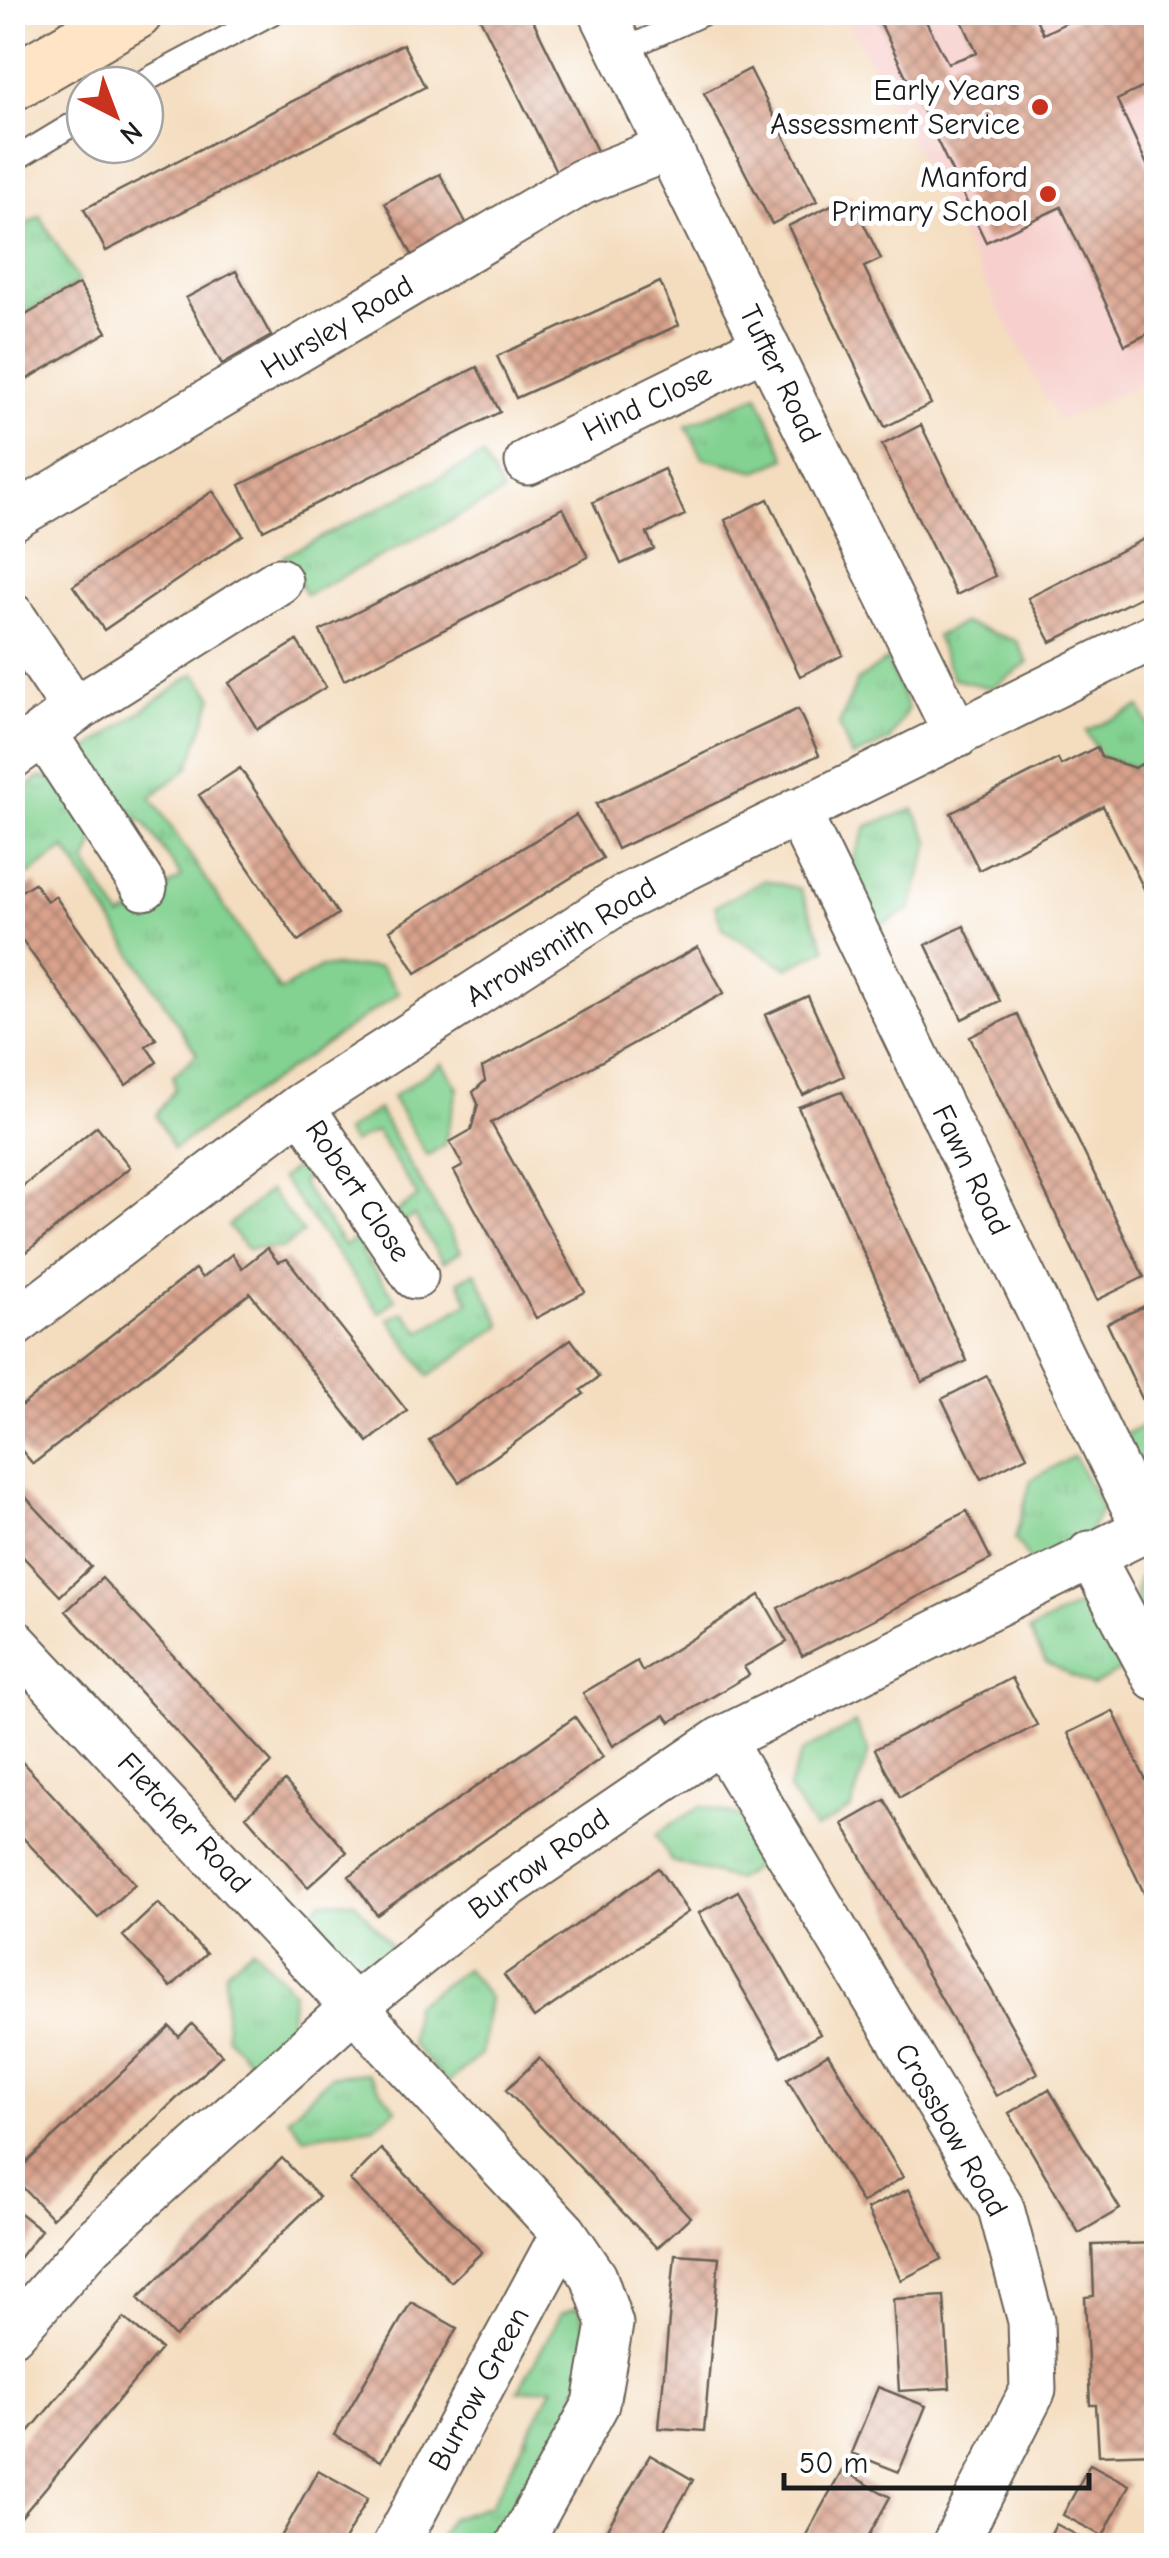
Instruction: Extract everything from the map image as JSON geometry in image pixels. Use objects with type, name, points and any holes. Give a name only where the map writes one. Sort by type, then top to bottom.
[{"type":"street","points":[[12,83],[112,18]]},
{"type":"street","name":"Tufter Road","points":[[612,32],[957,735]]},
{"type":"street","name":"Hursley Road","points":[[12,518],[582,182],[668,148]]},
{"type":"street","name":"Hind Close","points":[[528,462],[766,345]]},
{"type":"street","points":[[44,733],[279,581]]},
{"type":"street","points":[[12,616],[44,733],[144,887]]},
{"type":"street","name":"Arrowsmith Road","points":[[12,1326],[302,1106],[622,900],[1156,635]]},
{"type":"street","name":"Fawn Road","points":[[797,811],[1151,1526]]},
{"type":"street","name":"Robert Close","points":[[302,1106],[415,1276]]},
{"type":"street","name":"Burrow Road","points":[[12,2332],[91,2244],[355,2006],[482,1902],[721,1740],[1151,1526]]},
{"type":"street","points":[[1090,1554],[1156,1678]]},
{"type":"street","name":"Fletcher Road","points":[[12,1640],[355,2006]]},
{"type":"street","name":"Crossbow Road","points":[[721,1740],[1001,2208],[1018,2262],[1035,2354],[1033,2390],[954,2546]]},
{"type":"street","points":[[355,2006],[564,2233],[594,2277],[610,2324],[596,2404],[518,2546]]},
{"type":"street","name":"Burrow Green","points":[[395,2546],[564,2233]]},
{"type":"lane","points":[[165,70],[274,12]]},
{"type":"lane","points":[[612,32],[707,12]]},
{"type":"lane","points":[[12,161],[65,129]]},
{"type":"shaded area","name":"Manford Primary School","points":[[843,13],[1156,13],[1156,376],[1058,421]]},
{"type":"green space","points":[[40,216],[79,282],[13,320],[13,232]]},
{"type":"green space","points":[[758,395],[786,458],[757,471],[703,458],[686,426]]},
{"type":"green space","points":[[483,456],[503,493],[306,595],[284,556]]},
{"type":"green space","points":[[963,623],[1017,641],[1028,663],[992,688],[953,679],[936,636]]},
{"type":"green space","points":[[887,660],[908,708],[889,741],[852,757],[839,725],[857,681]]},
{"type":"green space","points":[[195,673],[213,697],[189,767],[151,797],[280,991],[321,967],[380,967],[399,993],[173,1149],[156,1115],[175,1089],[173,1076],[197,1054],[65,848],[32,873],[13,876],[13,798],[40,777],[56,780],[97,836],[86,863],[121,918],[182,877],[144,822],[119,812],[87,750]]},
{"type":"green space","points":[[1140,707],[1156,741],[1156,758],[1135,768],[1101,757],[1086,731]]},
{"type":"green space","points":[[914,809],[930,842],[910,910],[877,927],[850,867],[867,826]]},
{"type":"green space","points":[[765,880],[800,889],[826,949],[787,968],[723,929],[715,906]]},
{"type":"green space","points":[[442,1063],[458,1088],[444,1144],[427,1156],[392,1097]]},
{"type":"green space","points":[[378,1109],[461,1251],[443,1262],[414,1216],[402,1223],[394,1214],[418,1197],[376,1131],[352,1143],[345,1132]]},
{"type":"green space","points":[[308,1158],[315,1169],[301,1183],[344,1246],[366,1232],[374,1239],[361,1252],[396,1299],[380,1313],[281,1178]]},
{"type":"green space","points":[[269,1190],[303,1233],[283,1248],[247,1249],[228,1226]]},
{"type":"green space","points":[[475,1272],[502,1325],[429,1376],[389,1319],[404,1312],[421,1332],[469,1302],[459,1281]]},
{"type":"green space","points":[[1156,1421],[1156,1487],[1145,1484],[1121,1436]]},
{"type":"green space","points":[[1074,1456],[1102,1509],[1086,1538],[1033,1565],[1015,1539],[1031,1480]]},
{"type":"green space","points":[[1156,1560],[1156,1644],[1140,1610],[1136,1589],[1145,1569]]},
{"type":"green space","points":[[1081,1604],[1104,1623],[1123,1669],[1092,1686],[1046,1662],[1029,1631]]},
{"type":"green space","points":[[855,1723],[869,1751],[851,1809],[815,1829],[788,1789],[802,1752]]},
{"type":"green space","points":[[702,1806],[740,1816],[764,1861],[736,1880],[671,1861],[656,1834]]},
{"type":"green space","points":[[322,1901],[355,1902],[391,1946],[374,1963],[333,1962],[299,1923]]},
{"type":"green space","points":[[253,1948],[293,1991],[289,2027],[250,2062],[226,2036],[225,1971]]},
{"type":"green space","points":[[466,1969],[489,1998],[481,2054],[448,2083],[410,2043],[414,2005]]},
{"type":"green space","points":[[367,2073],[396,2109],[374,2126],[304,2137],[288,2118],[331,2076]]},
{"type":"green space","points":[[577,2307],[586,2331],[586,2359],[578,2390],[548,2455],[501,2535],[461,2545],[434,2546],[450,2518],[491,2505],[553,2387],[518,2391],[562,2313]]},
{"type":"building","points":[[529,12],[598,153],[557,173],[478,14]]},
{"type":"building","name":"Manford Primary School","points":[[875,12],[921,12],[948,63],[977,53],[958,12],[1033,12],[1043,34],[1088,12],[1156,12],[1156,81],[1117,100],[1156,184],[1156,330],[1125,345],[1061,207],[986,242]]},
{"type":"building","points":[[403,44],[425,87],[106,251],[84,209]]},
{"type":"building","points":[[750,69],[817,201],[772,224],[704,93]]},
{"type":"building","points":[[440,174],[472,234],[417,264],[385,203]]},
{"type":"building","points":[[850,196],[881,259],[864,267],[931,404],[885,427],[788,226]]},
{"type":"building","points":[[236,271],[271,336],[222,364],[186,298]]},
{"type":"building","points":[[660,282],[679,325],[516,398],[497,356]]},
{"type":"building","points":[[79,284],[107,332],[12,388],[12,323]]},
{"type":"building","points":[[477,367],[500,412],[263,530],[240,485]]},
{"type":"building","points":[[921,425],[995,576],[956,595],[882,445]]},
{"type":"building","points":[[664,469],[685,515],[647,533],[654,549],[621,564],[593,502]]},
{"type":"building","points":[[213,491],[243,535],[104,630],[73,586]]},
{"type":"building","points":[[768,499],[843,655],[800,676],[725,520]]},
{"type":"building","points":[[563,508],[588,557],[344,680],[320,631]]},
{"type":"building","points":[[1156,533],[1156,589],[1051,642],[1028,598]]},
{"type":"building","points":[[297,641],[326,687],[257,729],[229,683]]},
{"type":"building","points":[[798,709],[819,755],[617,849],[596,804]]},
{"type":"building","points":[[1097,747],[1101,757],[1135,768],[1141,764],[1156,795],[1156,913],[1103,806],[979,870],[951,813],[1058,759],[1061,765]]},
{"type":"building","points":[[240,768],[338,914],[298,941],[199,795]]},
{"type":"building","points":[[576,815],[603,858],[416,973],[390,930]]},
{"type":"building","points":[[34,883],[47,901],[55,896],[156,1039],[146,1046],[157,1062],[126,1085],[12,926],[12,897]]},
{"type":"building","points":[[964,926],[1000,1001],[962,1019],[926,945]]},
{"type":"building","points":[[698,947],[724,993],[491,1123],[585,1292],[536,1318],[454,1171],[463,1166],[450,1142],[471,1130],[478,1104],[473,1092],[485,1081],[482,1068]]},
{"type":"building","points":[[808,996],[844,1076],[803,1095],[765,1015]]},
{"type":"building","points":[[1017,1014],[1144,1277],[1097,1300],[970,1037]]},
{"type":"building","points":[[842,1091],[967,1361],[922,1382],[798,1107]]},
{"type":"building","points":[[97,1126],[130,1167],[12,1264],[12,1195]]},
{"type":"building","points":[[267,1248],[278,1262],[287,1259],[407,1411],[368,1442],[250,1293],[33,1464],[12,1439],[12,1413],[195,1269],[202,1278],[232,1254],[242,1268]]},
{"type":"building","points":[[1147,1305],[1156,1325],[1156,1415],[1151,1418],[1107,1323]]},
{"type":"building","points":[[571,1339],[599,1377],[581,1390],[584,1394],[459,1482],[429,1440]]},
{"type":"building","points":[[987,1376],[1027,1456],[981,1479],[942,1399]]},
{"type":"building","points":[[19,1490],[91,1567],[60,1596],[12,1545],[12,1496]]},
{"type":"building","points":[[967,1511],[991,1559],[802,1656],[778,1608]]},
{"type":"building","points":[[102,1578],[272,1763],[236,1797],[66,1611]]},
{"type":"building","points":[[760,1595],[787,1642],[744,1667],[749,1675],[670,1722],[665,1715],[613,1746],[583,1693],[637,1661],[642,1671]]},
{"type":"building","points":[[1012,1678],[1037,1725],[900,1797],[875,1749]]},
{"type":"building","points":[[1113,1711],[1156,1802],[1156,1889],[1145,1895],[1068,1733]]},
{"type":"building","points":[[575,1717],[603,1757],[377,1915],[349,1876]]},
{"type":"building","points":[[12,1751],[135,1884],[98,1918],[12,1826]]},
{"type":"building","points":[[285,1781],[347,1852],[308,1887],[246,1816]]},
{"type":"building","points":[[885,1800],[1038,2073],[996,2096],[843,1824]]},
{"type":"building","points":[[658,1868],[688,1912],[534,2018],[504,1975]]},
{"type":"building","points":[[738,1891],[820,2034],[781,2056],[699,1913]]},
{"type":"building","points":[[158,1903],[206,1954],[171,1987],[123,1936]]},
{"type":"building","points":[[192,2024],[222,2055],[52,2218],[12,2176],[170,2027],[179,2037]]},
{"type":"building","points":[[828,2054],[903,2177],[862,2203],[787,2079]]},
{"type":"building","points":[[539,2058],[690,2217],[657,2248],[506,2090]]},
{"type":"building","points":[[1049,2089],[1120,2209],[1079,2233],[1009,2113]]},
{"type":"building","points":[[381,2149],[482,2252],[451,2282],[350,2180]]},
{"type":"building","points":[[282,2158],[319,2197],[175,2337],[138,2298]]},
{"type":"building","points":[[909,2189],[942,2259],[901,2280],[867,2209]]},
{"type":"building","points":[[12,2207],[41,2230],[12,2267]]},
{"type":"building","points":[[1156,2243],[1156,2308],[1151,2311],[1156,2453],[1099,2455],[1096,2405],[1090,2405],[1085,2297],[1094,2296],[1092,2245]]},
{"type":"building","points":[[675,2254],[719,2257],[704,2431],[659,2428]]},
{"type":"building","points":[[944,2296],[950,2388],[899,2391],[893,2299]]},
{"type":"building","points":[[411,2302],[457,2328],[381,2461],[334,2435]]},
{"type":"building","points":[[124,2318],[161,2349],[12,2528],[12,2452]]},
{"type":"building","points":[[878,2387],[926,2406],[899,2472],[851,2453]]},
{"type":"building","points":[[650,2455],[693,2480],[655,2546],[597,2546]]},
{"type":"building","points":[[1090,2464],[1129,2485],[1103,2536],[1063,2515]]},
{"type":"building","points":[[318,2470],[368,2498],[341,2546],[276,2546]]},
{"type":"building","points":[[842,2470],[890,2497],[863,2546],[800,2546]]},
{"type":"building","points":[[1056,2524],[1097,2546],[1044,2546]]},
{"type":"place","name":"Early Years Assessment Service","points":[[1040,107]]},
{"type":"place","name":"Manford Primary School","points":[[1048,194]]}]
